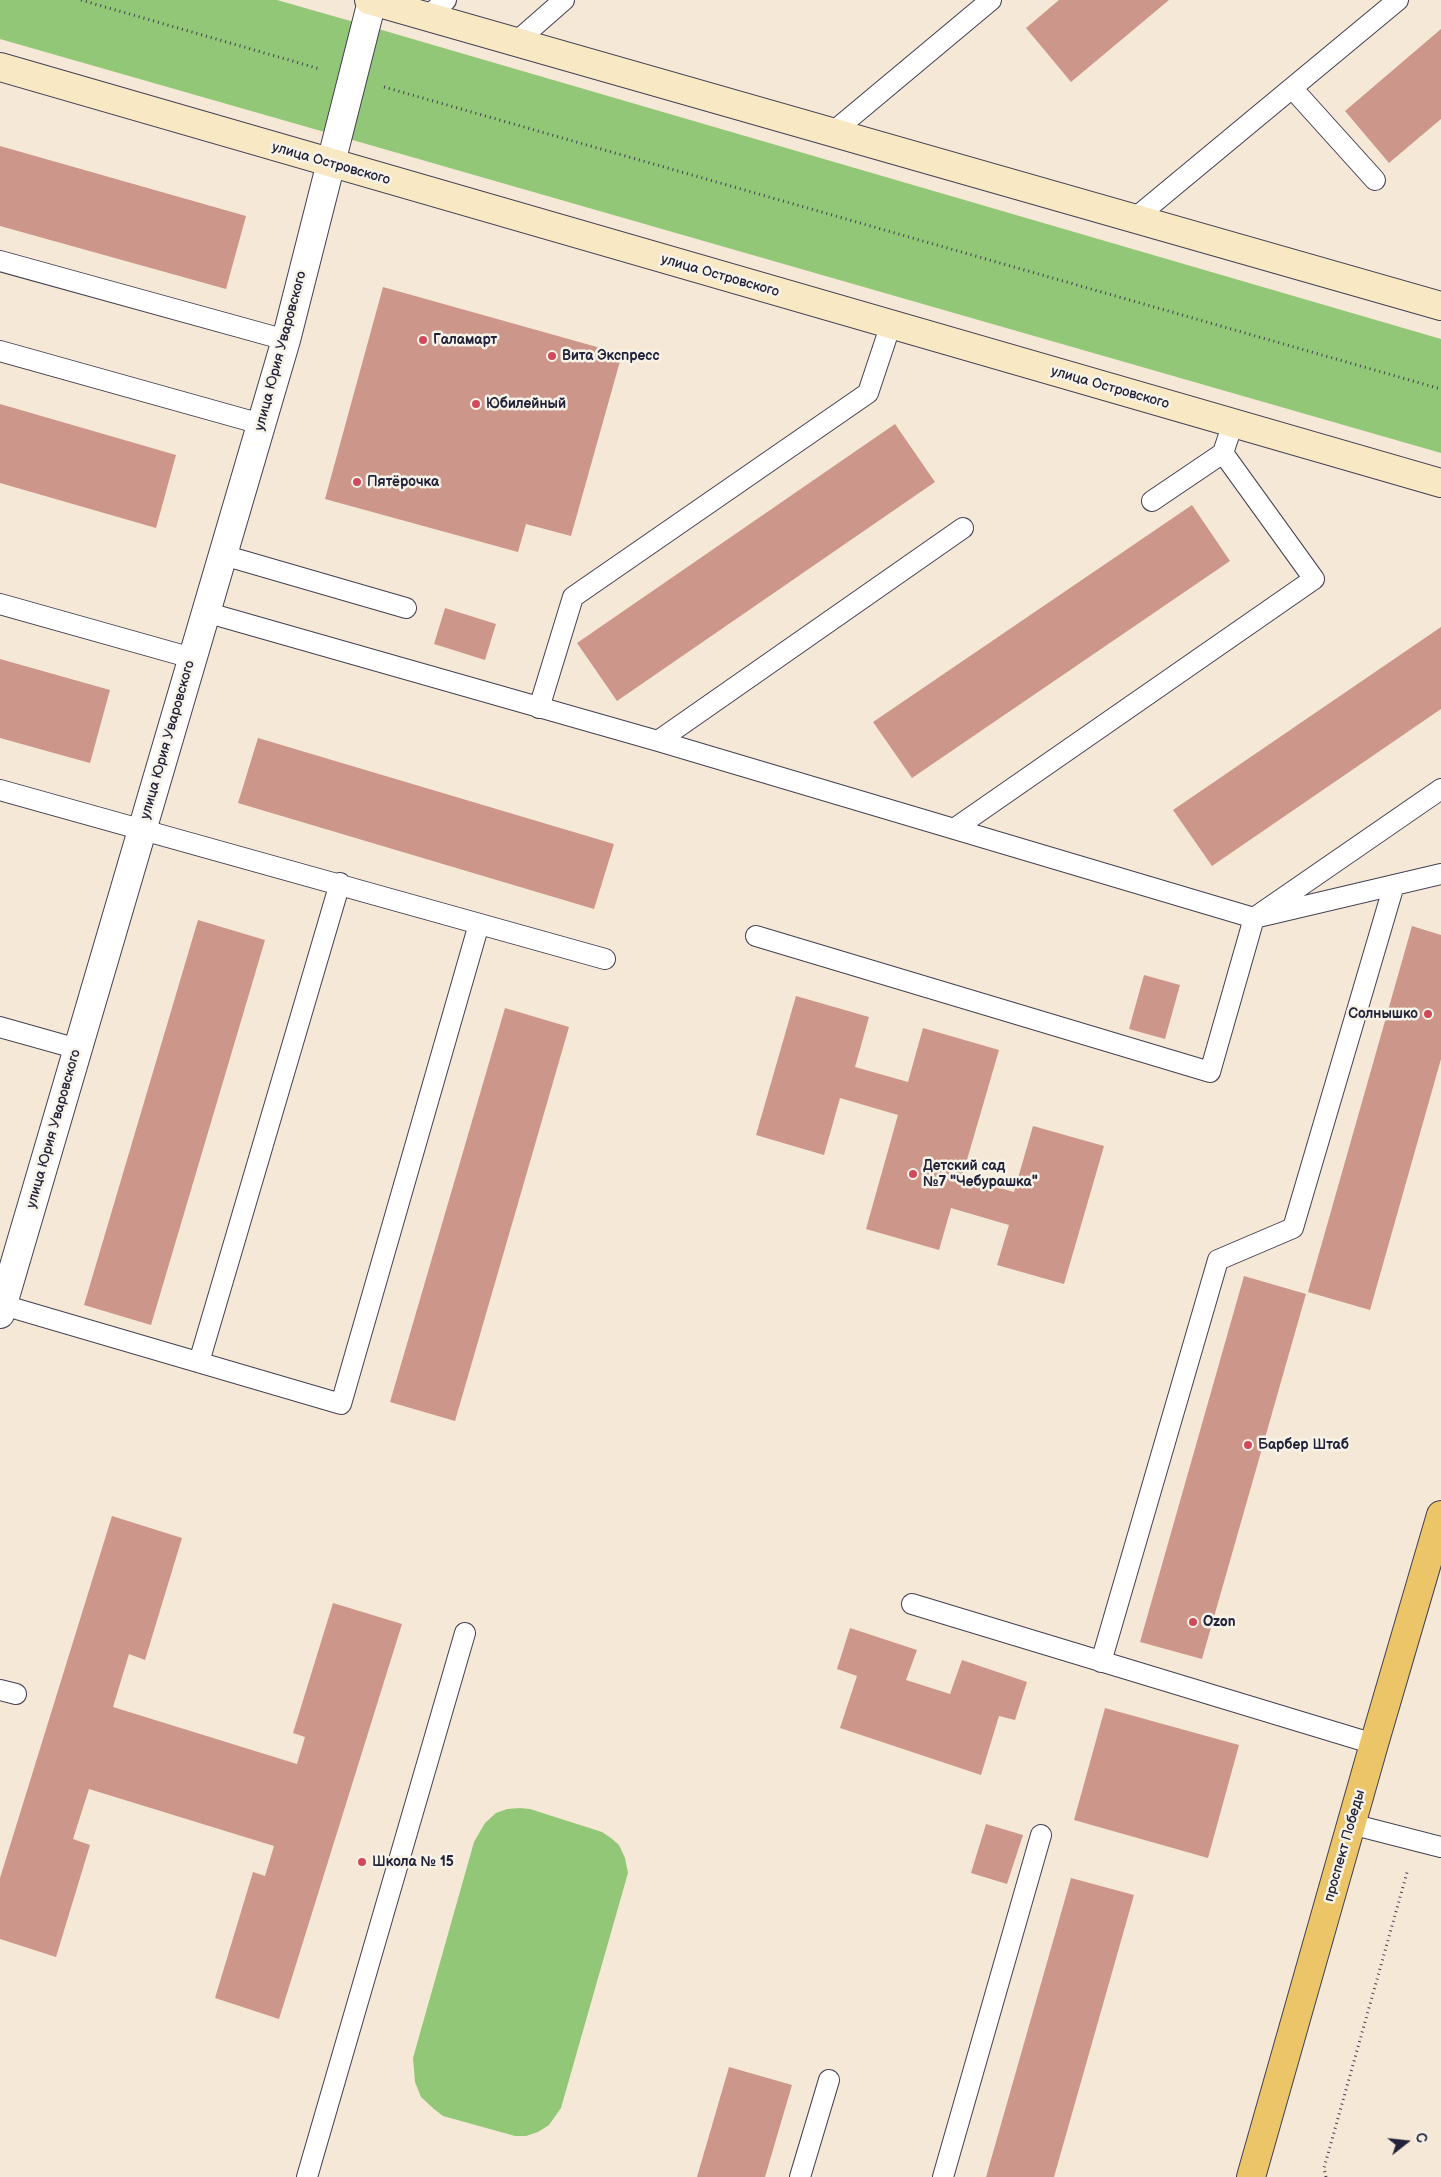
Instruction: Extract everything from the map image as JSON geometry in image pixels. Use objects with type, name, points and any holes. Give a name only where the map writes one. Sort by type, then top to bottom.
[{"type":"main road","points":[[370,0],[437,8],[516,42],[1441,306]]},
{"type":"main road","name":"улица Островского","points":[[0,67],[1441,483]]},
{"type":"main road","name":"проспект Победы","points":[[1251,2177],[1441,1515]]},
{"type":"street","name":"улица Юрия Уваровского","points":[[1,1309],[286,340],[353,78],[370,0]]},
{"type":"lane","points":[[516,42],[564,0]]},
{"type":"lane","points":[[833,132],[991,0]]},
{"type":"lane","points":[[1134,219],[1398,0]]},
{"type":"lane","points":[[1292,88],[1375,180]]},
{"type":"lane","points":[[0,261],[286,340]]},
{"type":"lane","points":[[539,708],[573,597],[868,393],[891,324]]},
{"type":"lane","points":[[0,351],[261,424]]},
{"type":"lane","points":[[1152,502],[1223,453],[1233,423]]},
{"type":"lane","points":[[954,829],[1314,579],[1223,453]]},
{"type":"lane","points":[[658,741],[963,528]]},
{"type":"lane","points":[[223,555],[406,608]]},
{"type":"lane","points":[[0,604],[192,658]]},
{"type":"lane","points":[[206,612],[658,741],[1254,918],[1441,874]]},
{"type":"lane","points":[[0,790],[340,883],[605,959]]},
{"type":"lane","points":[[756,936],[1210,1072],[1254,918],[1441,790]]},
{"type":"lane","points":[[199,1362],[340,883]]},
{"type":"lane","points":[[1101,1662],[1218,1260],[1293,1228],[1394,884]]},
{"type":"lane","points":[[1,1309],[199,1362],[341,1404],[479,924]]},
{"type":"lane","points":[[0,1027],[78,1049]]},
{"type":"lane","points":[[912,1604],[1374,1744]]},
{"type":"lane","points":[[307,2177],[465,1633]]},
{"type":"lane","points":[[1352,1824],[1441,1847]]},
{"type":"lane","points":[[943,2177],[1041,1835]]},
{"type":"lane","points":[[800,2177],[829,2080]]},
{"type":"path","points":[[80,0],[1441,390]]},
{"type":"path","points":[[1326,2177],[1324,2168],[1416,1840]]},
{"type":"green space","points":[[0,0],[277,0],[361,24],[335,135],[0,39]]},
{"type":"green space","points":[[375,28],[1441,339],[1441,453],[349,139]]},
{"type":"green space","points":[[507,1809],[530,1809],[602,1832],[619,1845],[625,1858],[628,1873],[561,2108],[549,2125],[538,2132],[526,2136],[515,2136],[443,2116],[421,2097],[415,2082],[413,2058],[474,1842],[485,1823],[496,1813]]},
{"type":"building","points":[[1059,0],[1169,0],[1071,82],[1026,28]]},
{"type":"building","points":[[1441,29],[1441,119],[1389,163],[1345,111]]},
{"type":"building","points":[[0,146],[246,216],[226,289],[0,226]]},
{"type":"building","points":[[383,287],[622,354],[571,536],[526,524],[518,552],[325,499]]},
{"type":"building","points":[[0,404],[176,455],[156,528],[0,483]]},
{"type":"building","points":[[895,424],[935,482],[617,701],[577,643]]},
{"type":"building","points":[[1192,505],[1230,561],[912,778],[873,722]]},
{"type":"building","points":[[445,608],[496,624],[485,660],[434,644]]},
{"type":"building","points":[[1441,627],[1441,709],[1212,866],[1173,810]]},
{"type":"building","points":[[0,659],[110,690],[90,763],[0,738]]},
{"type":"building","points":[[258,738],[614,844],[594,909],[238,803]]},
{"type":"building","points":[[198,920],[265,940],[151,1325],[84,1305]]},
{"type":"building","points":[[1412,926],[1441,935],[1441,1059],[1370,1310],[1308,1292]]},
{"type":"building","points":[[1144,975],[1180,985],[1165,1039],[1129,1029]]},
{"type":"building","points":[[796,996],[869,1017],[855,1067],[908,1082],[923,1028],[999,1050],[962,1177],[1014,1192],[1033,1126],[1104,1146],[1064,1284],[997,1265],[1009,1225],[951,1208],[939,1250],[866,1229],[898,1115],[840,1098],[824,1155],[756,1135]]},
{"type":"building","points":[[505,1008],[569,1027],[455,1421],[390,1402]]},
{"type":"building","points":[[1244,1276],[1306,1294],[1202,1659],[1140,1642]]},
{"type":"building","points":[[112,1516],[182,1538],[145,1660],[129,1654],[113,1707],[297,1764],[305,1737],[293,1733],[333,1603],[402,1624],[279,2019],[215,1998],[253,1872],[265,1876],[274,1846],[89,1789],[73,1839],[90,1845],[56,1957],[0,1939],[0,1878]]},
{"type":"building","points":[[850,1628],[917,1650],[906,1680],[950,1694],[962,1660],[1027,1682],[1015,1720],[999,1716],[981,1775],[840,1728],[857,1676],[837,1669]]},
{"type":"building","points":[[1105,1708],[1239,1745],[1208,1858],[1074,1820]]},
{"type":"building","points":[[986,1824],[1023,1835],[1007,1884],[971,1873]]},
{"type":"building","points":[[1071,1878],[1134,1895],[1054,2177],[986,2177]]},
{"type":"building","points":[[729,2067],[792,2085],[765,2177],[697,2177]]},
{"type":"place","name":"Галамарт","points":[[423,340]]},
{"type":"place","name":"Вита Экспресс","points":[[552,356]]},
{"type":"place","name":"Юбилейный","points":[[476,404]]},
{"type":"place","name":"Пятёрочка","points":[[357,482]]},
{"type":"place","name":"Солнышко","points":[[1428,1014]]},
{"type":"place","name":"Детский сад №7 \"Чебурашка\"","points":[[913,1174]]},
{"type":"place","name":"Барбер Штаб","points":[[1248,1445]]},
{"type":"place","name":"Ozon","points":[[1193,1622]]},
{"type":"place","name":"Школа № 15","points":[[362,1862]]}]
